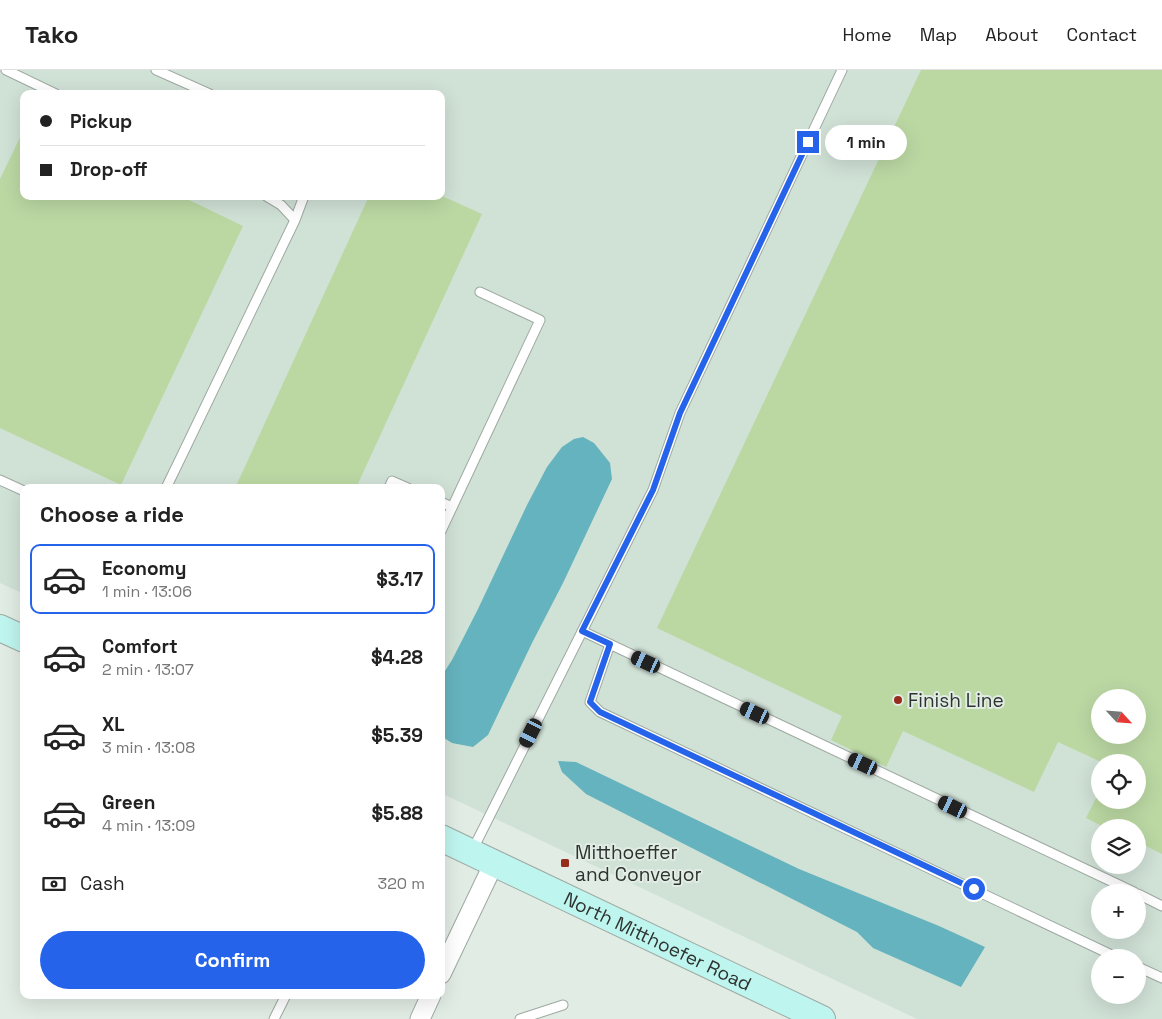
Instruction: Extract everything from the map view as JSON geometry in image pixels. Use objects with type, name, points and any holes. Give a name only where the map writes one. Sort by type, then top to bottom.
[{"type":"main road","points":[[0,628],[20,637]]},
{"type":"main road","name":"North Mitthoefer Road","points":[[445,840],[822,1019]]},
{"type":"street","points":[[445,963],[483,857]]},
{"type":"street","points":[[420,1019],[429,999]]},
{"type":"lane","points":[[6,70],[48,90]]},
{"type":"lane","points":[[156,70],[201,90]]},
{"type":"lane","points":[[483,857],[582,631],[653,490],[680,413],[842,70]]},
{"type":"lane","points":[[273,200],[281,205],[295,220]]},
{"type":"lane","points":[[168,484],[295,220],[302,200]]},
{"type":"lane","points":[[445,522],[540,320],[480,292]]},
{"type":"lane","points":[[0,480],[20,489]]},
{"type":"lane","points":[[445,504],[452,507]]},
{"type":"lane","points":[[582,631],[1117,884]]},
{"type":"lane","points":[[610,644],[590,702],[600,712],[1099,949]]},
{"type":"lane","points":[[1146,898],[1162,906]]},
{"type":"lane","points":[[1146,970],[1162,978]]},
{"type":"lane","points":[[274,1019],[284,999]]},
{"type":"lane","points":[[520,1019],[563,1005]]},
{"type":"shaded area","points":[[0,70],[1162,70],[1162,1019],[917,1019],[445,795],[445,484],[20,484],[20,592],[0,583]]},
{"type":"water","points":[[583,437],[594,443],[610,463],[612,479],[488,735],[473,747],[452,743],[445,739],[445,671],[478,609],[547,467],[562,447],[574,439]]},
{"type":"water","points":[[558,761],[576,762],[799,869],[939,926],[985,947],[961,987],[873,948],[857,932],[586,794],[562,772]]},
{"type":"building","points":[[921,70],[1162,70],[1162,854],[1146,846],[1146,819],[1091,820],[1086,818],[1091,808],[1146,809],[1146,754],[1091,754],[1091,757],[1058,742],[1034,792],[903,731],[886,767],[831,740],[842,716],[657,628]]},
{"type":"building","points":[[20,137],[20,200],[189,200],[243,226],[121,484],[0,428],[0,179]]},
{"type":"building","points":[[445,197],[482,214],[358,484],[237,484],[367,200],[445,200]]},
{"type":"place","name":"Finish Line","points":[[898,700]]},
{"type":"place","name":"Mitthoeffer and Conveyor","points":[[565,863]]},
{"type":"route","points":[[808,142],[680,413],[653,490],[582,631],[610,644],[590,702],[600,712],[974,889]]}]
